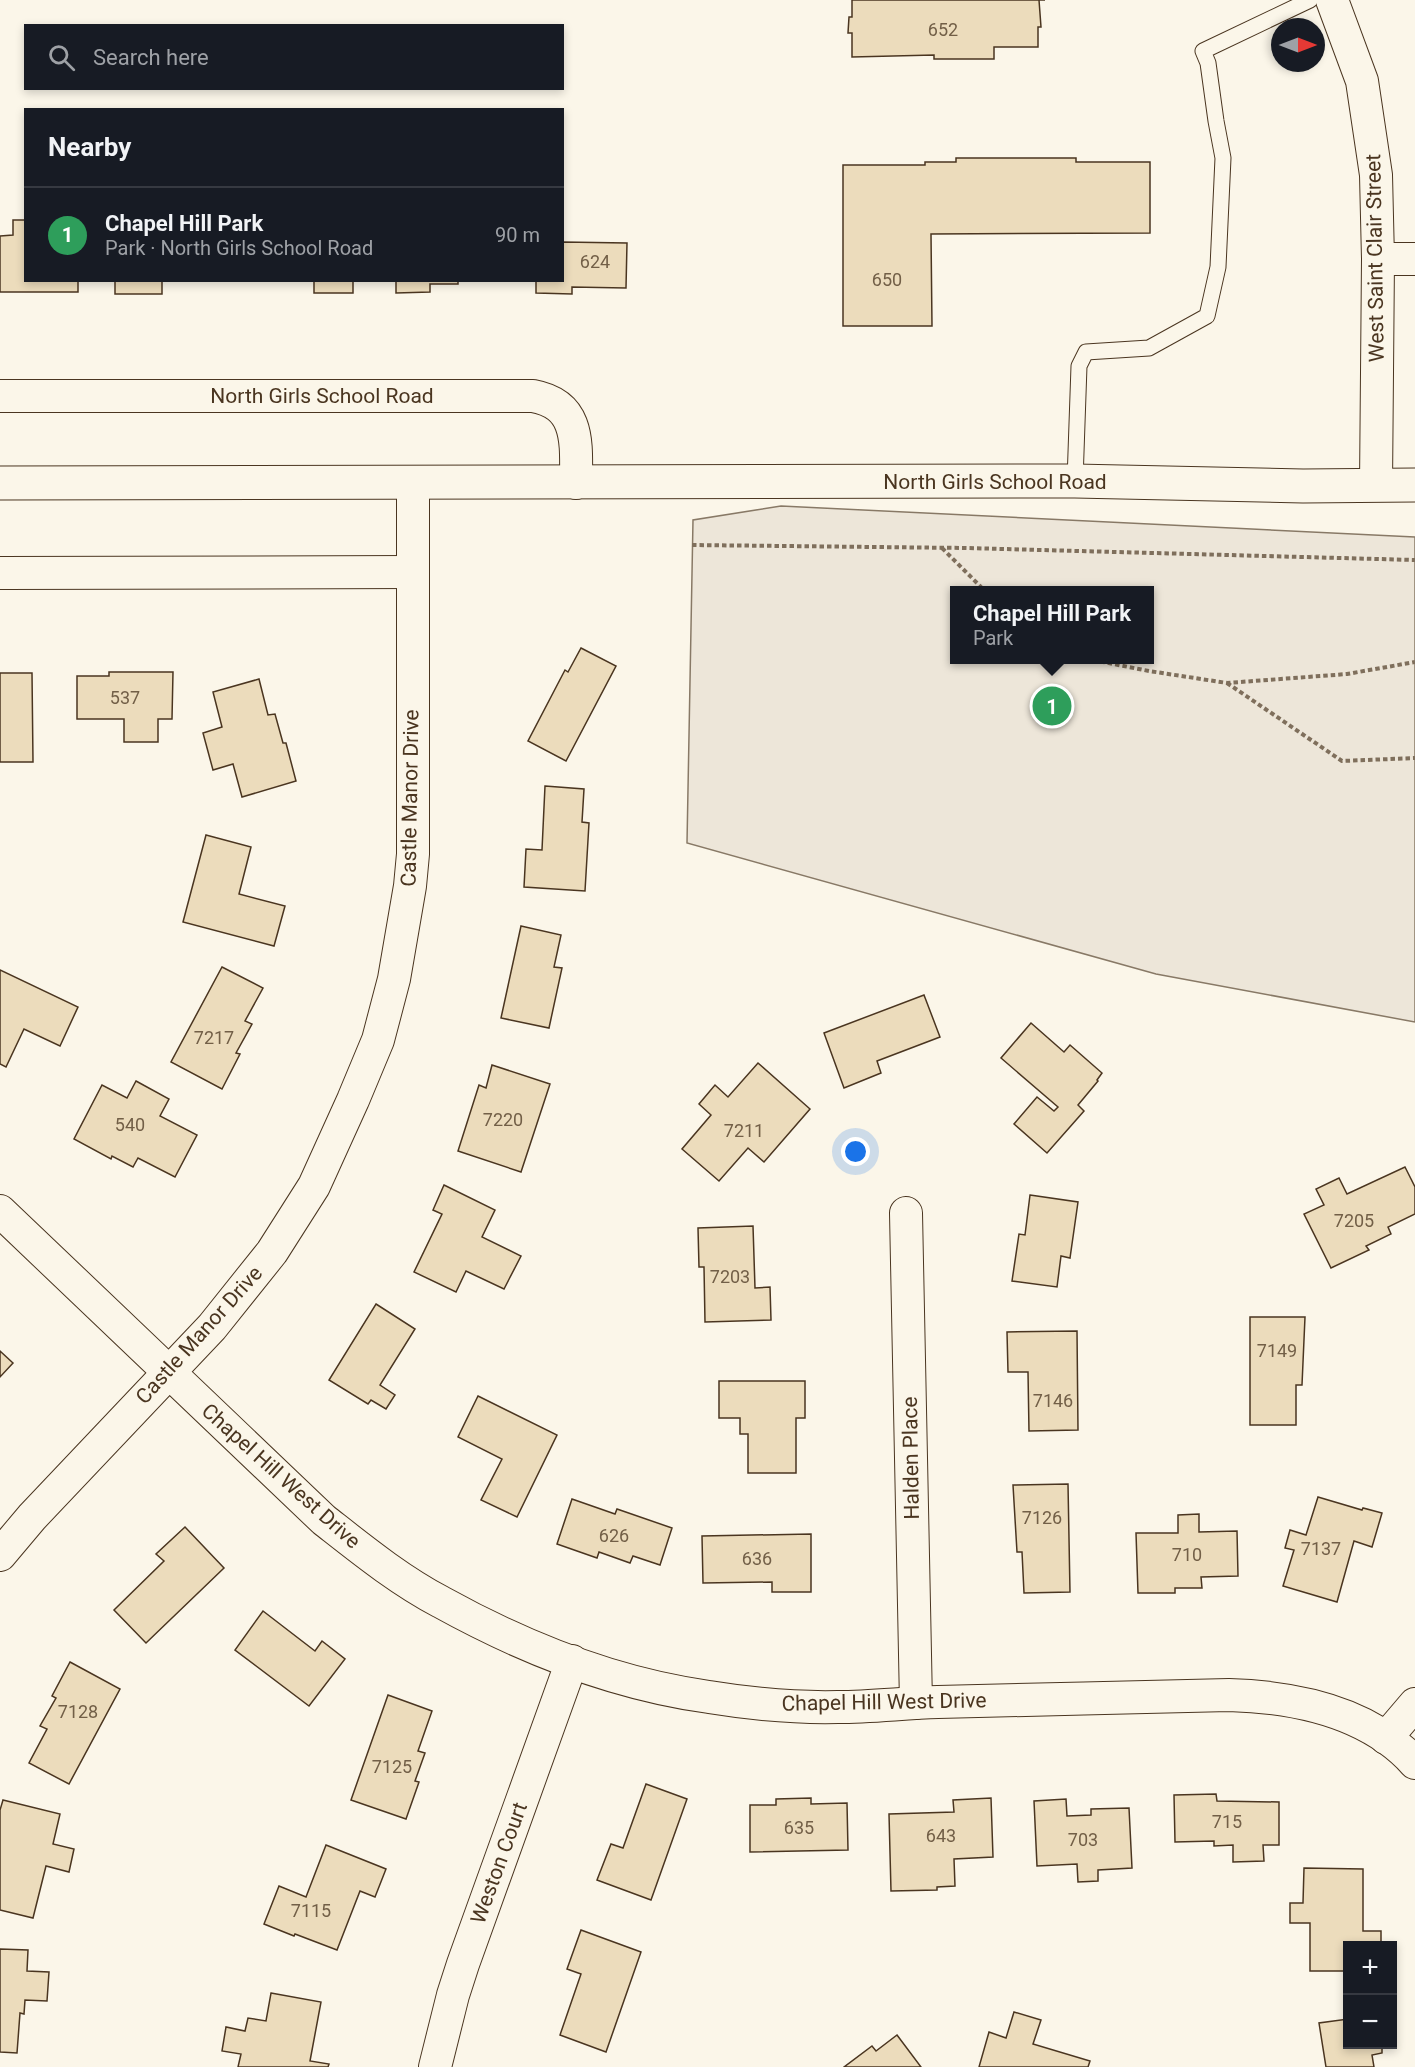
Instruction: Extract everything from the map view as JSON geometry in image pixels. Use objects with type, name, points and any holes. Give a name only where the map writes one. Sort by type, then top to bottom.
[{"type":"main road","name":"North Girls School Road","points":[[0,483],[1075,481],[1303,486],[1415,485]]},
{"type":"street","name":"West Saint Clair Street","points":[[1332,0],[1356,62],[1366,100],[1376,175],[1378,260],[1376,485]]},
{"type":"street","points":[[1378,260],[1415,260]]},
{"type":"street","name":"North Girls School Road","points":[[0,396],[533,396],[558,406],[569,416],[576,437],[576,483]]},
{"type":"street","name":"Castle Manor Drive","points":[[0,1555],[32,1517],[204,1336],[243,1291],[272,1252],[314,1186],[378,1040],[394,979],[410,886],[412,854],[412,482]]},
{"type":"street","points":[[0,573],[412,572]]},
{"type":"street","name":"Chapel Hill West Drive","points":[[0,1211],[324,1520],[376,1559],[440,1602],[525,1644],[646,1684],[708,1697],[789,1706],[835,1707],[916,1703],[1262,1696],[1327,1710],[1358,1722],[1386,1738],[1415,1763]]},
{"type":"street","name":"Halden Place","points":[[906,1214],[916,1703]]},
{"type":"street","name":"Weston Court","points":[[435,2067],[463,1964],[572,1661]]},
{"type":"street","points":[[1386,1738],[1415,1704]]},
{"type":"lane","points":[[1075,481],[1079,366],[1086,352],[1149,348],[1207,316],[1218,267],[1223,158],[1208,63],[1203,51],[1310,0]]},
{"type":"path","points":[[692,545],[941,548],[1415,560]]},
{"type":"path","points":[[941,548],[979,586]]},
{"type":"path","points":[[1113,664],[1227,683],[1347,674],[1415,662]]},
{"type":"path","points":[[1227,683],[1342,761],[1415,758]]},
{"type":"shaded area","points":[[781,506],[1415,537],[1415,1022],[1156,974],[687,843],[693,520]]},
{"type":"building","points":[[852,0],[1039,0],[1041,27],[1038,27],[1038,47],[994,47],[994,59],[934,59],[934,55],[852,57],[852,33],[848,33],[849,17],[852,17]]},
{"type":"building","points":[[956,158],[1076,158],[1076,162],[1150,162],[1150,233],[931,234],[932,326],[843,326],[843,165],[925,165],[925,162],[956,162]]},
{"type":"building","points":[[13,220],[24,220],[24,282],[78,282],[78,292],[0,292],[0,236],[13,235]]},
{"type":"building","points":[[564,242],[627,243],[626,288],[572,287],[572,294],[536,293],[536,282],[564,282]]},
{"type":"building","points":[[115,282],[162,282],[162,294],[115,294]]},
{"type":"building","points":[[314,282],[353,282],[353,293],[314,293]]},
{"type":"building","points":[[396,282],[458,282],[458,284],[430,284],[430,292],[396,293]]},
{"type":"building","points":[[581,648],[616,666],[566,761],[528,741],[565,670],[568,672]]},
{"type":"building","points":[[109,672],[173,672],[172,719],[158,719],[158,742],[124,742],[124,719],[77,719],[77,676],[109,676]]},
{"type":"building","points":[[0,673],[32,673],[33,762],[0,762]]},
{"type":"building","points":[[259,679],[268,715],[275,714],[283,743],[286,743],[296,781],[242,797],[233,764],[213,770],[203,733],[222,727],[213,692]]},
{"type":"building","points":[[545,786],[584,789],[582,822],[589,823],[585,891],[524,887],[526,849],[542,850]]},
{"type":"building","points":[[206,835],[251,847],[239,894],[285,906],[274,946],[183,922]]},
{"type":"building","points":[[521,926],[561,935],[554,967],[562,968],[549,1028],[501,1018]]},
{"type":"building","points":[[222,967],[263,988],[245,1021],[252,1024],[236,1053],[240,1054],[222,1089],[171,1062]]},
{"type":"building","points":[[0,970],[78,1007],[60,1046],[24,1029],[6,1067],[0,1064]]},
{"type":"building","points":[[924,995],[940,1037],[877,1061],[881,1073],[844,1088],[824,1033]]},
{"type":"building","points":[[1031,1023],[1064,1052],[1070,1045],[1102,1073],[1078,1105],[1084,1111],[1047,1153],[1014,1124],[1037,1097],[1054,1111],[1058,1107],[1001,1058]]},
{"type":"building","points":[[758,1063],[810,1109],[764,1162],[748,1148],[719,1181],[682,1149],[711,1115],[699,1104],[715,1085],[728,1097]]},
{"type":"building","points":[[492,1065],[550,1084],[521,1172],[458,1151],[479,1085],[486,1088]]},
{"type":"building","points":[[136,1081],[169,1099],[160,1116],[197,1135],[175,1177],[138,1158],[133,1167],[112,1156],[111,1159],[74,1139],[102,1085],[127,1098]]},
{"type":"building","points":[[1405,1167],[1415,1187],[1415,1214],[1388,1227],[1391,1234],[1366,1246],[1369,1250],[1331,1268],[1304,1214],[1324,1205],[1316,1189],[1339,1178],[1347,1194]]},
{"type":"building","points":[[444,1185],[495,1210],[482,1237],[521,1256],[504,1289],[466,1271],[456,1292],[414,1272],[442,1214],[433,1210]]},
{"type":"building","points":[[1030,1195],[1078,1202],[1070,1258],[1061,1256],[1057,1287],[1012,1281],[1019,1234],[1025,1235]]},
{"type":"building","points":[[753,1226],[755,1288],[770,1287],[771,1320],[705,1322],[704,1267],[699,1267],[698,1228]]},
{"type":"building","points":[[376,1304],[415,1329],[380,1385],[395,1395],[386,1409],[371,1400],[368,1404],[329,1380]]},
{"type":"building","points":[[1250,1317],[1305,1317],[1302,1385],[1296,1385],[1296,1425],[1250,1425]]},
{"type":"building","points":[[1077,1331],[1078,1430],[1029,1431],[1028,1372],[1008,1372],[1007,1332]]},
{"type":"building","points":[[0,1351],[13,1363],[0,1377]]},
{"type":"building","points":[[719,1381],[805,1381],[805,1418],[796,1418],[796,1473],[748,1473],[748,1434],[740,1434],[740,1418],[719,1418]]},
{"type":"building","points":[[478,1396],[557,1435],[517,1517],[481,1500],[502,1459],[458,1437]]},
{"type":"building","points":[[1068,1484],[1070,1592],[1024,1593],[1022,1552],[1017,1552],[1013,1485]]},
{"type":"building","points":[[1318,1497],[1362,1510],[1363,1508],[1382,1513],[1372,1547],[1354,1541],[1337,1602],[1283,1586],[1294,1550],[1285,1548],[1290,1530],[1306,1535]]},
{"type":"building","points":[[572,1499],[615,1514],[617,1509],[672,1528],[660,1565],[633,1556],[630,1563],[599,1552],[597,1558],[557,1544]]},
{"type":"building","points":[[1199,1514],[1199,1532],[1237,1531],[1238,1576],[1201,1577],[1202,1588],[1175,1588],[1175,1593],[1138,1593],[1136,1533],[1178,1533],[1178,1515]]},
{"type":"building","points":[[185,1527],[224,1568],[146,1643],[114,1610],[164,1561],[156,1554]]},
{"type":"building","points":[[811,1534],[811,1592],[772,1592],[772,1582],[703,1583],[702,1536]]},
{"type":"building","points":[[263,1611],[315,1651],[322,1641],[345,1659],[309,1706],[235,1650]]},
{"type":"building","points":[[70,1662],[120,1689],[69,1784],[29,1763],[47,1729],[40,1726],[56,1698],[52,1696]]},
{"type":"building","points":[[388,1695],[432,1711],[418,1751],[425,1753],[415,1781],[419,1782],[406,1819],[351,1800]]},
{"type":"building","points":[[646,1784],[687,1799],[651,1900],[597,1880],[611,1844],[623,1848]]},
{"type":"building","points":[[1216,1794],[1217,1801],[1279,1802],[1279,1845],[1263,1845],[1264,1861],[1233,1862],[1233,1845],[1214,1846],[1214,1841],[1175,1842],[1174,1795]]},
{"type":"building","points":[[811,1798],[811,1804],[847,1803],[848,1850],[750,1852],[750,1805],[776,1805],[776,1799]]},
{"type":"building","points":[[991,1798],[993,1857],[954,1859],[955,1886],[937,1887],[937,1890],[891,1891],[889,1814],[954,1812],[953,1800]]},
{"type":"building","points":[[1066,1799],[1067,1816],[1091,1815],[1091,1809],[1129,1808],[1132,1868],[1098,1870],[1098,1881],[1078,1882],[1077,1864],[1037,1866],[1034,1801]]},
{"type":"building","points":[[3,1800],[60,1814],[53,1844],[74,1849],[69,1872],[46,1866],[33,1918],[0,1910],[0,1810]]},
{"type":"building","points":[[326,1845],[386,1869],[375,1897],[360,1891],[337,1950],[264,1924],[279,1886],[306,1897]]},
{"type":"building","points":[[1304,1868],[1363,1869],[1363,1931],[1381,1931],[1381,1941],[1343,1941],[1343,1971],[1310,1971],[1310,1923],[1290,1923],[1290,1903],[1303,1903]]},
{"type":"building","points":[[581,1930],[641,1952],[606,2052],[560,2035],[581,1974],[567,1969]]},
{"type":"building","points":[[0,1949],[28,1950],[27,1971],[49,1972],[47,2001],[25,2000],[24,2014],[20,2013],[17,2053],[0,2052]]},
{"type":"building","points":[[271,1993],[321,2002],[310,2061],[329,2064],[328,2067],[238,2067],[241,2054],[222,2051],[226,2027],[245,2031],[248,2018],[266,2021]]},
{"type":"building","points":[[1014,2012],[1041,2020],[1033,2044],[1090,2061],[1088,2067],[979,2067],[989,2032],[1006,2038]]},
{"type":"building","points":[[1343,2020],[1343,2049],[1382,2049],[1382,2053],[1372,2055],[1374,2067],[1326,2067],[1319,2023]]},
{"type":"building","points":[[897,2035],[921,2067],[844,2067],[872,2046],[876,2051]]},
{"type":"place","name":"Chapel Hill Park","points":[[1052,706]]}]
